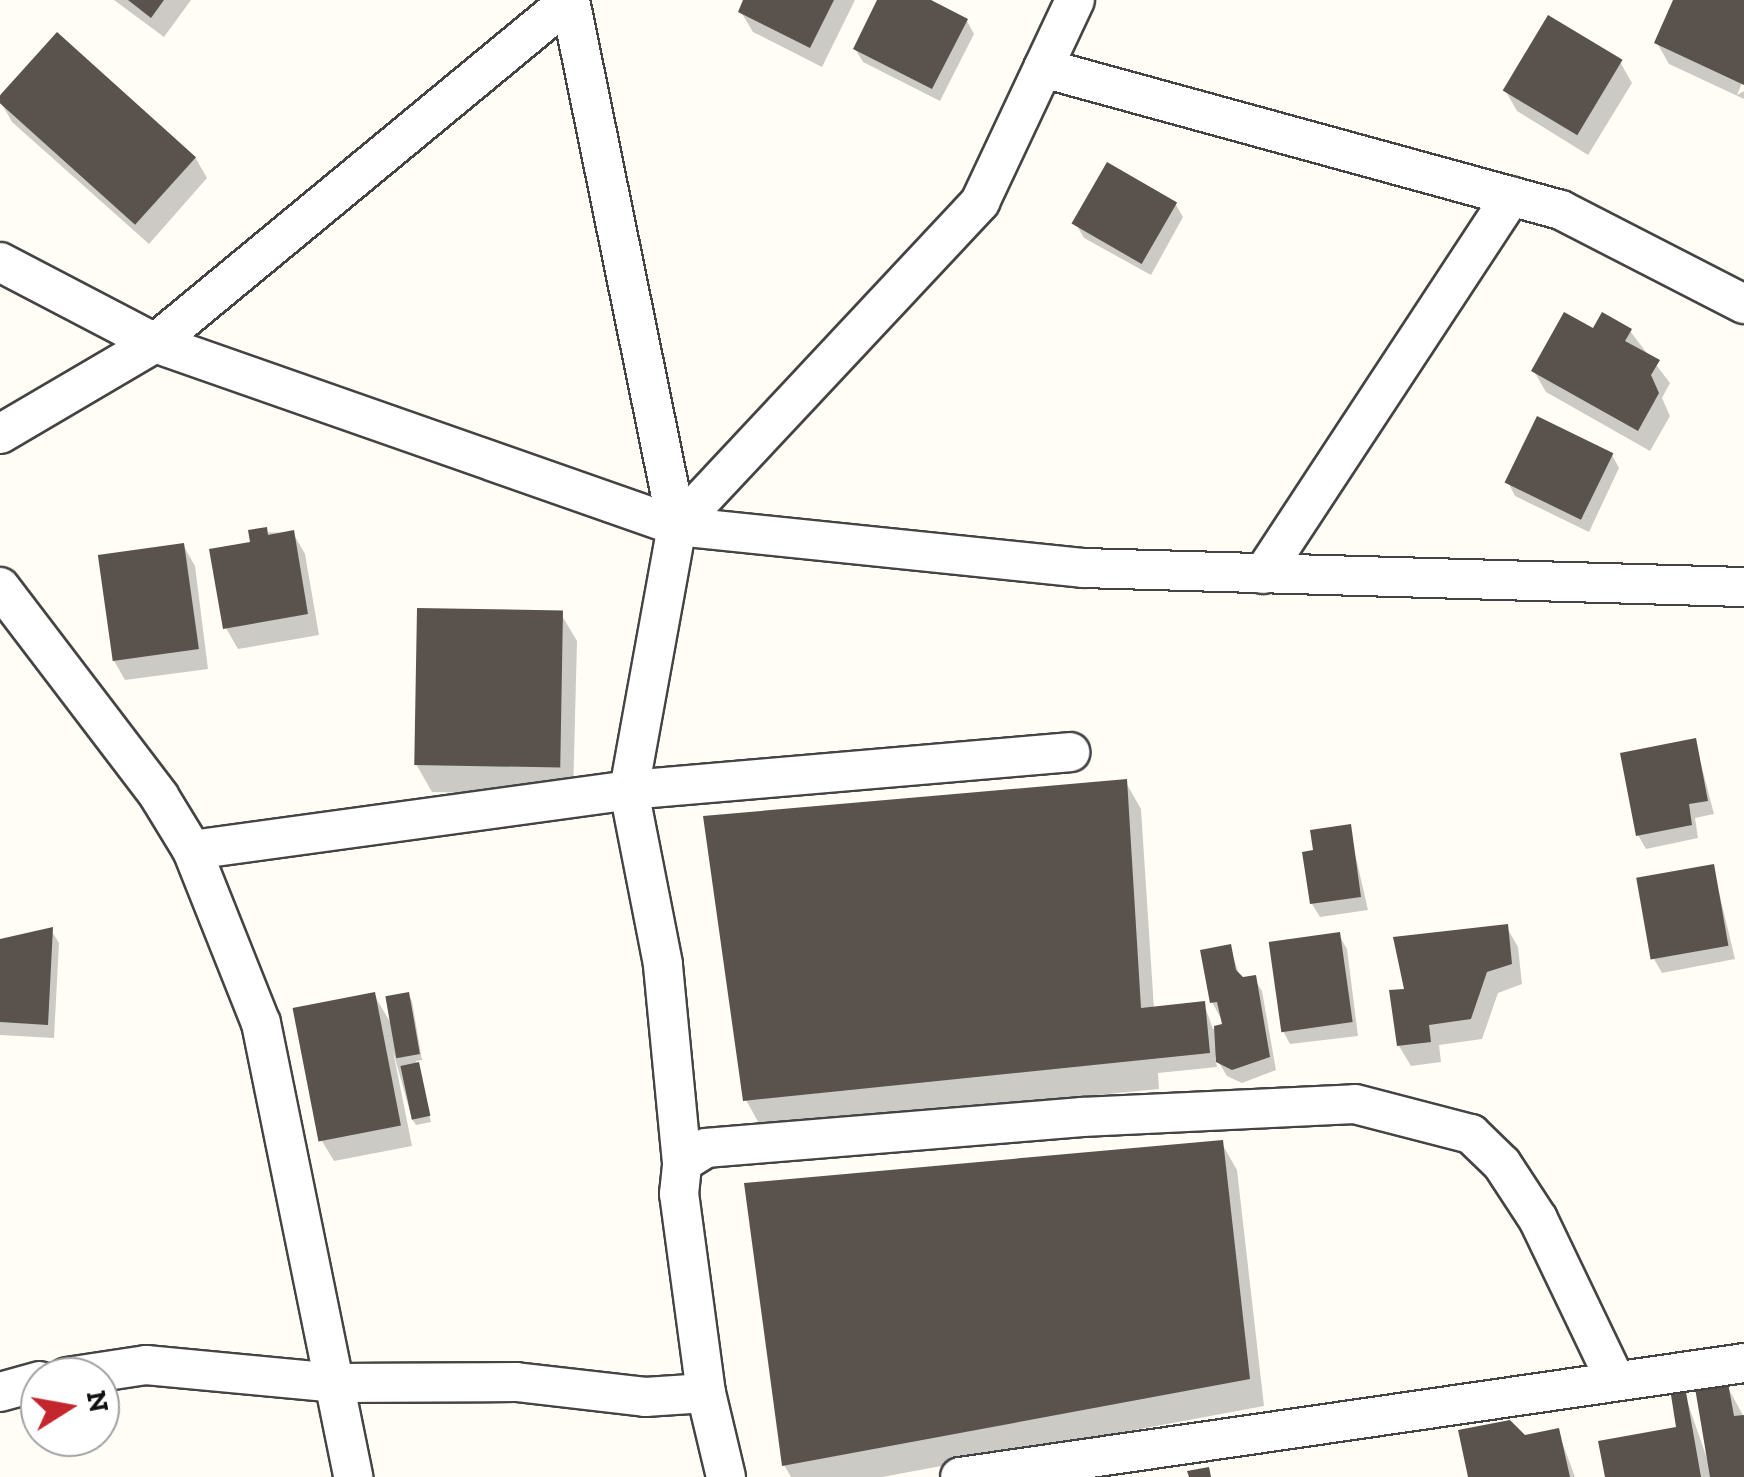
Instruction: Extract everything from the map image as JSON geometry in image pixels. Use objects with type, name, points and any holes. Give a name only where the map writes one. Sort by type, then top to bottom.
[{"type":"street","points":[[0,434],[155,343],[570,0],[676,526],[629,790],[663,964],[682,1163],[678,1194],[706,1392],[726,1477]]},
{"type":"street","points":[[676,526],[980,202],[1076,0]]},
{"type":"street","points":[[1043,68],[1562,210],[1744,304]]},
{"type":"street","points":[[1263,574],[1511,196]]},
{"type":"street","points":[[0,262],[155,343],[676,526],[1083,568],[1744,586]]},
{"type":"street","points":[[0,588],[159,796],[192,850],[261,1022],[353,1477]]},
{"type":"street","points":[[192,850],[629,790],[1070,752]]},
{"type":"street","points":[[682,1163],[706,1148],[1082,1117],[1356,1104],[1471,1134],[1502,1164],[1538,1219],[1615,1380]]},
{"type":"street","points":[[960,1477],[1066,1469],[1615,1380],[1744,1363]]},
{"type":"street","points":[[120,1369],[146,1365],[335,1383],[516,1382],[645,1397],[706,1392]]},
{"type":"building","points":[[128,0],[164,0],[151,18]]},
{"type":"building","points":[[743,0],[834,0],[810,48],[738,12]]},
{"type":"building","points":[[877,0],[931,0],[968,19],[932,89],[853,49]]},
{"type":"building","points":[[1673,0],[1744,0],[1744,85],[1654,43]]},
{"type":"building","points":[[1548,15],[1623,60],[1577,135],[1503,90]]},
{"type":"building","points":[[57,32],[196,157],[135,225],[0,103],[0,95]]},
{"type":"building","points":[[1107,162],[1177,202],[1142,264],[1072,223]]},
{"type":"building","points":[[1564,312],[1593,328],[1602,312],[1632,329],[1625,341],[1660,360],[1651,375],[1659,393],[1638,431],[1531,371]]},
{"type":"building","points":[[1537,416],[1613,453],[1581,520],[1505,483]]},
{"type":"building","points":[[267,527],[268,535],[294,530],[308,614],[223,629],[209,549],[250,542],[248,530]]},
{"type":"building","points":[[184,543],[199,649],[113,661],[98,555]]},
{"type":"building","points":[[417,608],[563,611],[560,768],[414,765]]},
{"type":"building","points":[[1696,738],[1708,801],[1689,804],[1692,825],[1636,836],[1620,753]]},
{"type":"building","points":[[1127,779],[1141,1008],[1205,1001],[1210,1053],[743,1101],[703,816]]},
{"type":"building","points":[[1351,824],[1361,897],[1310,904],[1302,852],[1313,850],[1310,830]]},
{"type":"building","points":[[1714,864],[1728,946],[1651,959],[1636,878]]},
{"type":"building","points":[[1508,924],[1512,964],[1487,972],[1471,1019],[1429,1025],[1431,1042],[1397,1046],[1389,990],[1404,989],[1393,937]]},
{"type":"building","points":[[53,927],[48,1025],[0,1022],[0,939]]},
{"type":"building","points":[[1340,932],[1353,1022],[1281,1032],[1269,942]]},
{"type":"building","points":[[1231,944],[1236,970],[1243,977],[1256,975],[1270,1057],[1232,1070],[1216,1062],[1214,1026],[1222,1024],[1217,1002],[1210,1003],[1200,950]]},
{"type":"building","points":[[375,992],[401,1126],[318,1142],[293,1008]]},
{"type":"building","points":[[409,992],[420,1054],[396,1058],[385,996]]},
{"type":"building","points":[[419,1062],[430,1116],[412,1120],[400,1066]]},
{"type":"building","points":[[1223,1140],[1250,1379],[782,1466],[744,1183]]},
{"type":"building","points":[[1728,1383],[1734,1416],[1744,1415],[1744,1477],[1710,1477],[1695,1388]]},
{"type":"building","points":[[1686,1392],[1701,1477],[1605,1477],[1598,1441],[1676,1427],[1671,1395]]},
{"type":"building","points":[[1510,1420],[1525,1435],[1559,1428],[1570,1477],[1468,1477],[1458,1430]]},
{"type":"building","points":[[1209,1467],[1211,1477],[1189,1477],[1187,1471]]}]
